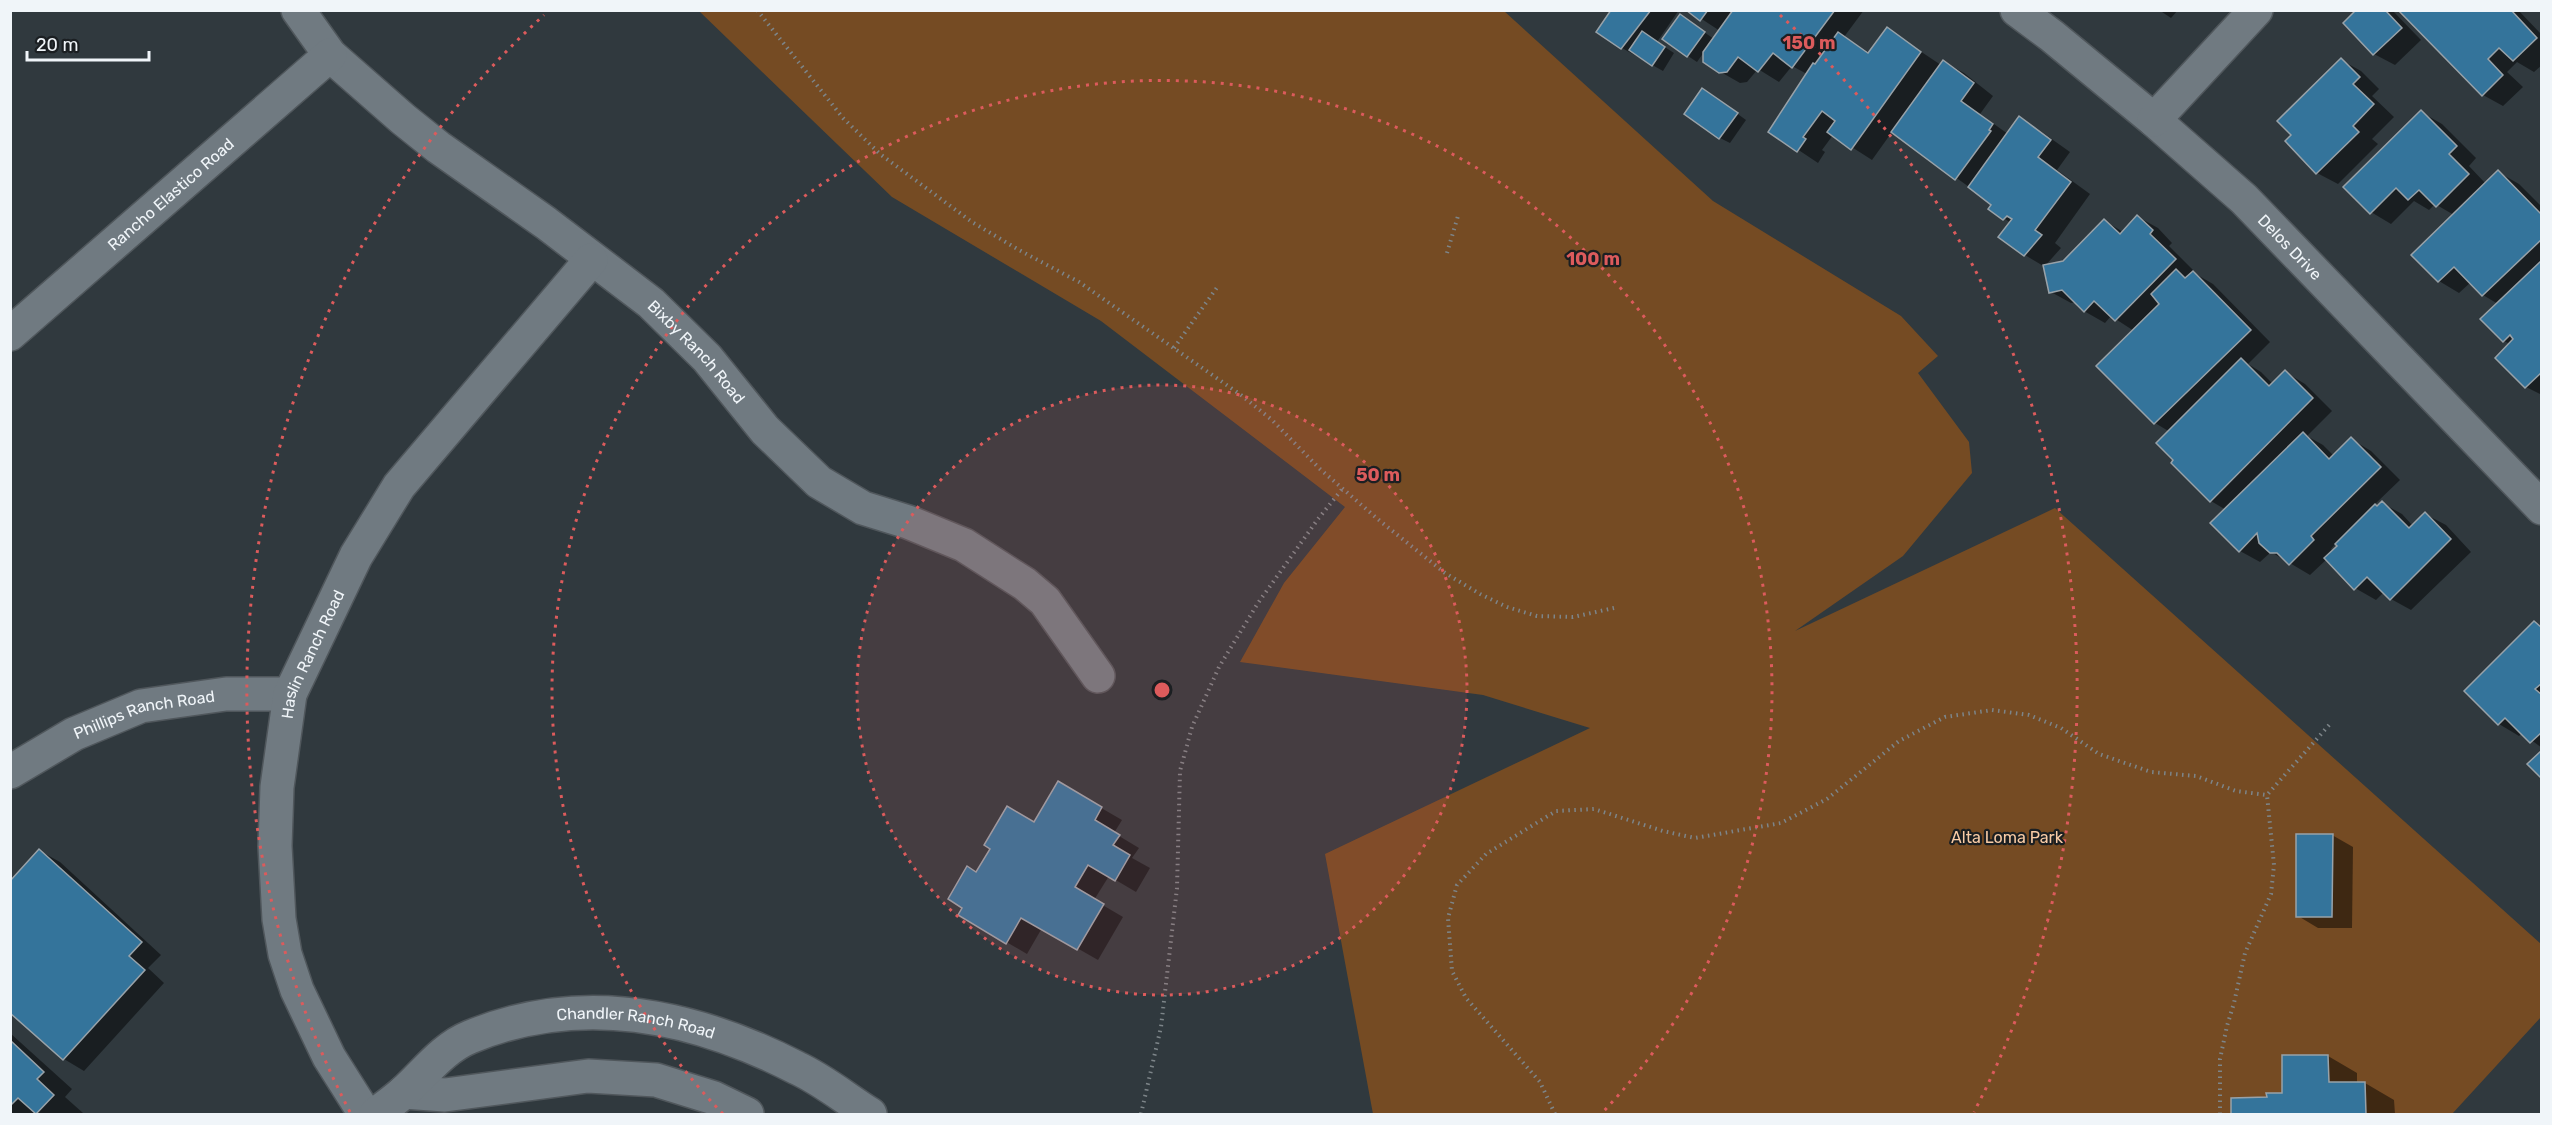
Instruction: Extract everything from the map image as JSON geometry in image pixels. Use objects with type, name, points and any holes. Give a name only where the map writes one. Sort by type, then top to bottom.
[{"type":"street","name":"Bixby Ranch Road","points":[[298,10],[330,55],[429,140],[546,223],[591,260],[651,303],[707,358],[765,430],[819,482],[862,508],[908,522],[964,546],[1025,584],[1045,601],[1098,676]]},
{"type":"street","name":"Delos Drive","points":[[2017,10],[2154,120],[2244,199],[2541,508]]},
{"type":"street","points":[[2154,120],[2256,10]]},
{"type":"street","name":"Rancho Elastico Road","points":[[10,334],[330,55]]},
{"type":"street","name":"Haslin Ranch Road","points":[[365,1114],[329,1057],[297,990],[285,954],[279,919],[275,846],[277,787],[290,694],[356,556],[399,486],[591,260]]},
{"type":"street","name":"Phillips Ranch Road","points":[[10,772],[74,734],[141,706],[226,694],[290,694]]},
{"type":"street","name":"Chandler Ranch Road","points":[[376,1114],[404,1092],[430,1064],[468,1038],[534,1017],[592,1013],[639,1015],[709,1029],[799,1068],[870,1114]]},
{"type":"street","points":[[404,1092],[445,1095],[588,1076],[656,1080],[714,1098],[747,1114]]},
{"type":"path","points":[[757,10],[843,118],[880,154],[972,222],[1079,282],[1272,420],[1343,489],[1445,573],[1507,607],[1537,616],[1573,617],[1614,608]]},
{"type":"path","points":[[1447,253],[1458,216]]},
{"type":"path","points":[[1174,348],[1218,286]]},
{"type":"path","points":[[1141,1114],[1161,1027],[1177,888],[1180,771],[1192,727],[1220,667],[1258,603],[1318,519],[1343,489]]},
{"type":"path","points":[[1555,1114],[1540,1082],[1466,998],[1452,971],[1448,918],[1457,885],[1486,854],[1556,811],[1594,809],[1663,831],[1695,838],[1781,823],[1827,799],[1899,741],[1945,717],[1992,710],[2029,715],[2061,728],[2099,754],[2151,772],[2196,776],[2236,791],[2267,795]]},
{"type":"path","points":[[2220,1114],[2220,1059],[2227,1026],[2245,953],[2271,894],[2274,865],[2267,795],[2330,724]]},
{"type":"green space","name":"Alta Loma Park","points":[[699,11],[1504,11],[1713,201],[1901,316],[1938,356],[1918,373],[1969,442],[1972,473],[1903,556],[1795,631],[2055,508],[2541,944],[2541,1017],[2452,1114],[1373,1114],[1325,854],[1590,728],[1483,695],[1240,662],[1284,583],[1345,507],[1101,321],[892,197]]},
{"type":"building","points":[[1611,10],[1651,10],[1621,49],[1596,32]]},
{"type":"building","points":[[1686,10],[1708,10],[1700,21]]},
{"type":"building","points":[[1733,10],[1835,10],[1792,68],[1773,53],[1758,72],[1738,57],[1727,72],[1719,73],[1703,62],[1703,52]]},
{"type":"building","points":[[2356,10],[2385,10],[2402,28],[2373,55],[2343,23]]},
{"type":"building","points":[[2398,10],[2511,10],[2537,38],[2513,61],[2499,48],[2488,59],[2503,75],[2482,96]]},
{"type":"building","points":[[1680,14],[1705,32],[1687,57],[1662,39]]},
{"type":"building","points":[[1887,27],[1921,52],[1851,150],[1827,132],[1835,121],[1822,111],[1803,137],[1806,139],[1797,152],[1768,132],[1813,63],[1815,64],[1838,32],[1868,53]]},
{"type":"building","points":[[1642,31],[1665,47],[1652,66],[1629,50]]},
{"type":"building","points":[[2341,58],[2360,77],[2353,84],[2374,104],[2353,126],[2359,132],[2316,174],[2285,141],[2291,135],[2277,121]]},
{"type":"building","points":[[1943,60],[1974,83],[1961,101],[1993,124],[1989,130],[1991,131],[1955,180],[1891,132]]},
{"type":"building","points":[[1702,88],[1738,113],[1719,139],[1684,114]]},
{"type":"building","points":[[2421,110],[2457,146],[2449,154],[2469,174],[2436,207],[2419,190],[2408,200],[2396,188],[2370,214],[2343,187]]},
{"type":"building","points":[[2019,116],[2051,140],[2038,157],[2071,182],[2035,230],[2042,235],[2024,256],[1998,237],[2012,219],[2007,216],[2003,220],[1988,209],[1991,205],[1968,187]]},
{"type":"building","points":[[2498,170],[2542,215],[2542,239],[2482,296],[2454,267],[2438,282],[2411,255]]},
{"type":"building","points":[[2137,215],[2153,230],[2150,234],[2176,259],[2115,321],[2094,301],[2084,312],[2062,290],[2049,293],[2043,265],[2063,261],[2104,219],[2120,234]]},
{"type":"building","points":[[2542,260],[2542,372],[2525,388],[2495,358],[2513,339],[2510,335],[2503,342],[2480,319]]},
{"type":"building","points":[[2176,269],[2185,278],[2193,271],[2251,330],[2154,424],[2096,366],[2159,304],[2151,294]]},
{"type":"building","points":[[2241,358],[2269,386],[2285,370],[2313,398],[2210,502],[2171,463],[2173,460],[2156,443]]},
{"type":"building","points":[[2303,432],[2329,459],[2351,437],[2381,467],[2311,536],[2314,540],[2289,565],[2277,553],[2270,553],[2259,543],[2257,533],[2239,552],[2210,523]]},
{"type":"building","points":[[2382,501],[2409,528],[2425,512],[2451,539],[2390,600],[2367,577],[2354,590],[2324,558],[2375,504],[2377,506]]},
{"type":"building","points":[[2534,621],[2542,628],[2542,683],[2535,689],[2542,695],[2542,732],[2530,743],[2505,718],[2498,725],[2464,691]]},
{"type":"building","points":[[2542,750],[2542,779],[2527,764]]},
{"type":"building","points":[[1058,781],[1102,807],[1095,820],[1120,835],[1113,845],[1130,855],[1115,881],[1088,865],[1075,887],[1104,904],[1077,950],[1021,918],[1006,944],[958,915],[962,908],[948,899],[967,866],[976,872],[990,849],[984,845],[1007,806],[1034,822]]},
{"type":"building","points":[[2296,834],[2333,834],[2332,917],[2296,917]]},
{"type":"building","points":[[39,849],[142,942],[129,956],[145,970],[63,1060],[10,1013],[10,881]]},
{"type":"building","points":[[10,1040],[44,1072],[37,1079],[54,1095],[36,1114],[18,1098],[10,1106]]},
{"type":"building","points":[[2282,1055],[2328,1055],[2329,1082],[2365,1082],[2366,1114],[2231,1114],[2231,1098],[2267,1097],[2266,1093],[2282,1093]]}]
